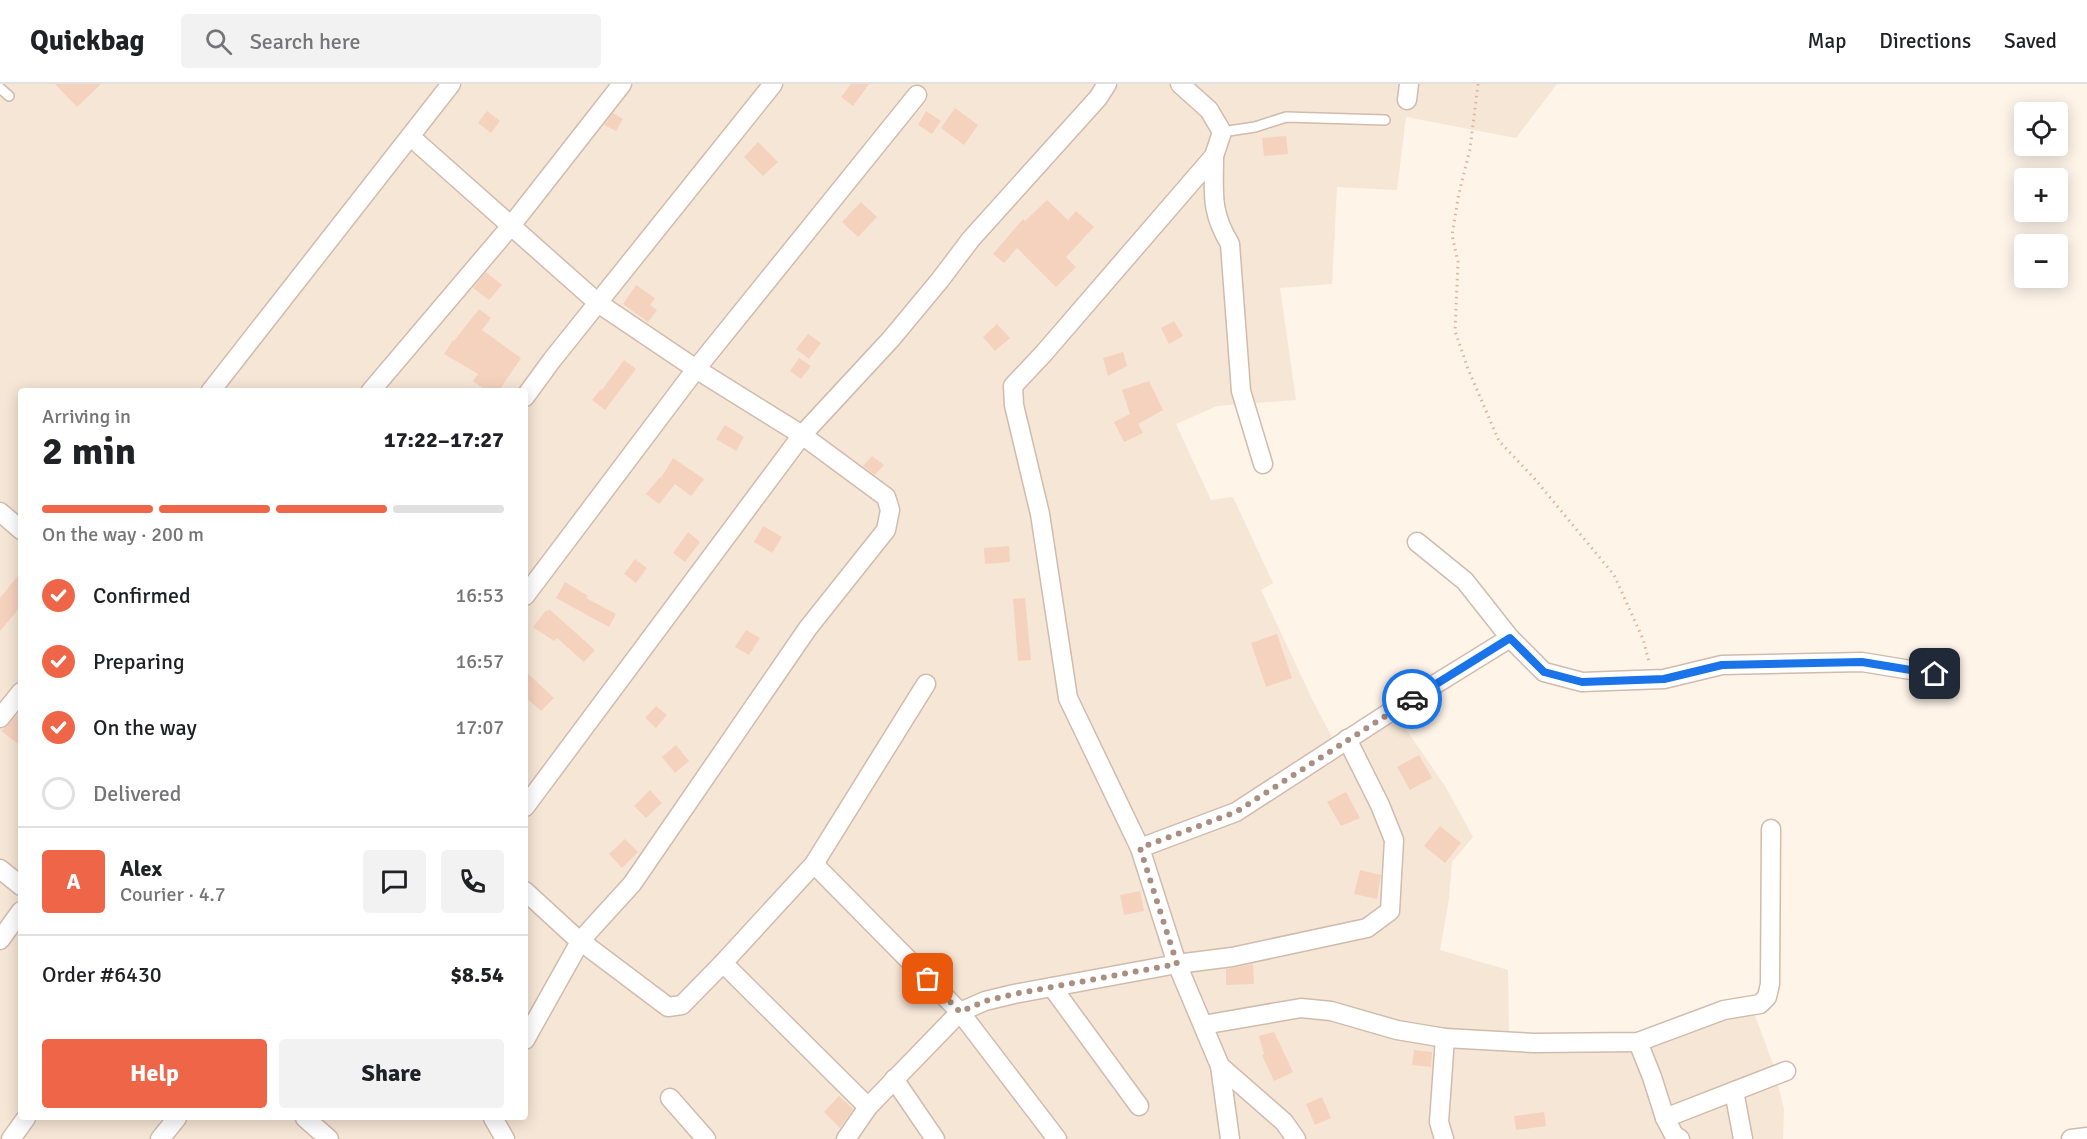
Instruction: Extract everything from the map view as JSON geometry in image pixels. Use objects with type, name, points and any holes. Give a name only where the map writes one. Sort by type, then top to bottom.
[{"type":"street","points":[[213,388],[452,84]]},
{"type":"street","points":[[373,388],[510,226],[622,84]]},
{"type":"street","points":[[528,393],[773,84]]},
{"type":"street","points":[[528,803],[802,435],[891,339],[971,239],[1098,98],[1107,84]]},
{"type":"street","points":[[1180,84],[1209,110],[1222,132],[1214,156],[1214,206],[1219,225],[1230,244],[1241,392],[1263,464]]},
{"type":"street","points":[[528,592],[696,369],[917,94]]},
{"type":"street","points":[[411,137],[598,303],[696,369],[802,435],[886,497],[890,510],[886,530],[808,628],[633,884],[581,940],[528,1035]]},
{"type":"street","points":[[1214,156],[1013,386],[1014,405],[1040,514],[1068,698],[1140,848],[1177,964],[1221,1066],[1230,1139]]},
{"type":"street","points":[[0,512],[18,527]]},
{"type":"street","points":[[1417,542],[1466,581],[1510,638],[1544,672],[1582,682],[1664,679],[1722,665],[1862,662],[1935,674]]},
{"type":"street","points":[[1140,848],[1236,812],[1347,739],[1510,638]]},
{"type":"street","points":[[528,894],[556,921],[668,1007],[682,1005],[814,864],[926,684]]},
{"type":"street","points":[[0,718],[18,696]]},
{"type":"street","points":[[846,1139],[868,1107],[960,1012],[985,1001],[1177,964],[1232,957],[1367,928],[1390,911],[1394,840],[1380,805],[1347,739]]},
{"type":"street","points":[[1203,1025],[1301,1008],[1331,1011],[1396,1030],[1445,1038],[1534,1043],[1638,1042],[1724,1010],[1760,1004],[1767,997],[1770,984],[1771,829]]},
{"type":"street","points":[[814,864],[960,1012],[1057,1139]]},
{"type":"street","points":[[0,869],[18,884]]},
{"type":"street","points":[[0,940],[18,915]]},
{"type":"street","points":[[723,963],[868,1107]]},
{"type":"street","points":[[1052,987],[1139,1106]]},
{"type":"street","points":[[1444,1139],[1439,1122],[1445,1038]]},
{"type":"street","points":[[1638,1042],[1665,1118],[1674,1135],[1680,1139]]},
{"type":"street","points":[[1221,1066],[1284,1122],[1296,1139]]},
{"type":"street","points":[[1665,1118],[1786,1071]]},
{"type":"street","points":[[894,1079],[935,1139]]},
{"type":"street","points":[[1734,1091],[1743,1139]]},
{"type":"street","points":[[670,1098],[706,1139]]},
{"type":"street","points":[[11,1139],[25,1120]]},
{"type":"street","points":[[160,1139],[175,1120]]},
{"type":"street","points":[[308,1120],[324,1131]]},
{"type":"street","points":[[494,1120],[505,1139]]},
{"type":"street","points":[[2071,1139],[2087,1137]]},
{"type":"lane","points":[[0,88],[9,96]]},
{"type":"lane","points":[[1222,132],[1255,127],[1286,117],[1385,120]]},
{"type":"path","points":[[1478,84],[1470,149],[1452,235],[1458,261],[1455,331],[1468,369],[1499,441],[1534,478],[1614,575],[1643,639],[1647,660],[1664,679]]},
{"type":"shaded area","points":[[0,84],[1557,84],[1516,138],[1406,117],[1397,190],[1337,187],[1332,284],[1280,288],[1296,400],[1217,406],[1176,424],[1211,500],[1233,497],[1273,583],[1261,590],[1332,737],[1350,731],[1388,703],[1445,786],[1473,837],[1452,862],[1449,899],[1440,950],[1508,970],[1509,1033],[1623,1037],[1720,1000],[1749,999],[1773,1064],[1784,1109],[1783,1139],[0,1139]]},
{"type":"building","points":[[55,84],[101,84],[77,107]]},
{"type":"building","points":[[851,84],[869,84],[853,106],[841,97]]},
{"type":"building","points":[[955,108],[978,125],[964,145],[941,128]]},
{"type":"building","points":[[487,111],[500,121],[491,133],[478,123]]},
{"type":"building","points":[[926,111],[941,121],[932,134],[918,125]]},
{"type":"building","points":[[613,113],[623,119],[616,131],[604,125]]},
{"type":"building","points":[[1286,136],[1288,154],[1264,156],[1262,138]]},
{"type":"building","points":[[758,142],[778,162],[763,176],[744,157]]},
{"type":"building","points":[[1047,200],[1068,220],[1076,211],[1094,227],[1066,257],[1076,267],[1056,287],[1017,248],[1004,263],[993,254],[1023,219],[1025,221]]},
{"type":"building","points":[[861,202],[877,217],[858,237],[842,222]]},
{"type":"building","points":[[486,272],[502,285],[489,300],[473,288]]},
{"type":"building","points":[[636,285],[655,298],[650,305],[657,310],[648,322],[623,304]]},
{"type":"building","points":[[479,309],[491,318],[482,330],[521,358],[501,388],[483,388],[473,381],[478,374],[444,354]]},
{"type":"building","points":[[1174,321],[1183,336],[1169,344],[1161,328]]},
{"type":"building","points":[[997,324],[1010,338],[995,351],[983,337]]},
{"type":"building","points":[[808,334],[821,343],[809,359],[796,349]]},
{"type":"building","points":[[1123,352],[1127,366],[1108,376],[1103,358]]},
{"type":"building","points":[[799,358],[811,366],[801,379],[790,371]]},
{"type":"building","points":[[624,360],[636,369],[605,410],[592,400]]},
{"type":"building","points":[[1149,381],[1163,410],[1138,424],[1143,433],[1124,442],[1114,422],[1130,414],[1122,390]]},
{"type":"building","points":[[725,425],[744,437],[736,451],[716,439]]},
{"type":"building","points":[[872,456],[884,465],[875,475],[863,466]]},
{"type":"building","points":[[673,458],[704,479],[691,496],[675,484],[659,504],[646,494],[661,478]]},
{"type":"building","points":[[763,526],[782,537],[772,553],[754,542]]},
{"type":"building","points":[[688,532],[700,542],[685,562],[673,553]]},
{"type":"building","points":[[1009,546],[1010,562],[985,564],[984,548]]},
{"type":"building","points":[[635,559],[647,568],[636,583],[624,574]]},
{"type":"building","points":[[18,576],[18,610],[0,631],[0,598]]},
{"type":"building","points":[[565,582],[588,596],[586,598],[616,614],[609,627],[556,598]]},
{"type":"building","points":[[1025,598],[1031,660],[1018,661],[1013,599]]},
{"type":"building","points":[[549,609],[595,650],[584,662],[557,638],[554,641],[533,627]]},
{"type":"building","points":[[746,630],[760,638],[749,655],[735,647]]},
{"type":"building","points":[[1277,634],[1292,678],[1266,687],[1251,643]]},
{"type":"building","points":[[528,674],[554,698],[541,711],[528,700]]},
{"type":"building","points":[[656,706],[667,715],[656,728],[645,718]]},
{"type":"building","points":[[18,713],[18,744],[1,731]]},
{"type":"building","points":[[676,745],[689,761],[675,773],[662,757]]},
{"type":"building","points":[[1419,755],[1432,778],[1410,790],[1397,767]]},
{"type":"building","points":[[650,790],[662,803],[646,818],[634,806]]},
{"type":"building","points":[[1346,792],[1360,818],[1341,826],[1327,802]]},
{"type":"building","points":[[1440,826],[1461,843],[1445,863],[1424,846]]},
{"type":"building","points":[[625,839],[638,852],[622,868],[609,854]]},
{"type":"building","points":[[1360,870],[1381,875],[1377,899],[1354,894]]},
{"type":"building","points":[[1140,891],[1144,911],[1124,915],[1120,895]]},
{"type":"building","points":[[1253,964],[1254,984],[1226,985],[1226,969]]},
{"type":"building","points":[[1274,1032],[1293,1072],[1274,1081],[1262,1055],[1264,1054],[1259,1036]]},
{"type":"building","points":[[1414,1050],[1432,1052],[1431,1067],[1412,1065]]},
{"type":"building","points":[[839,1096],[853,1109],[840,1128],[824,1112]]},
{"type":"building","points":[[1322,1097],[1331,1118],[1315,1125],[1306,1104]]},
{"type":"building","points":[[1544,1112],[1546,1126],[1516,1130],[1514,1116]]},
{"type":"way so far","points":[[928,979],[960,1012],[985,1001],[1014,994],[1177,964],[1140,848],[1236,812],[1412,699]]},
{"type":"route","points":[[1412,699],[1510,638],[1544,672],[1582,682],[1664,679],[1722,665],[1862,662],[1935,674]]}]
